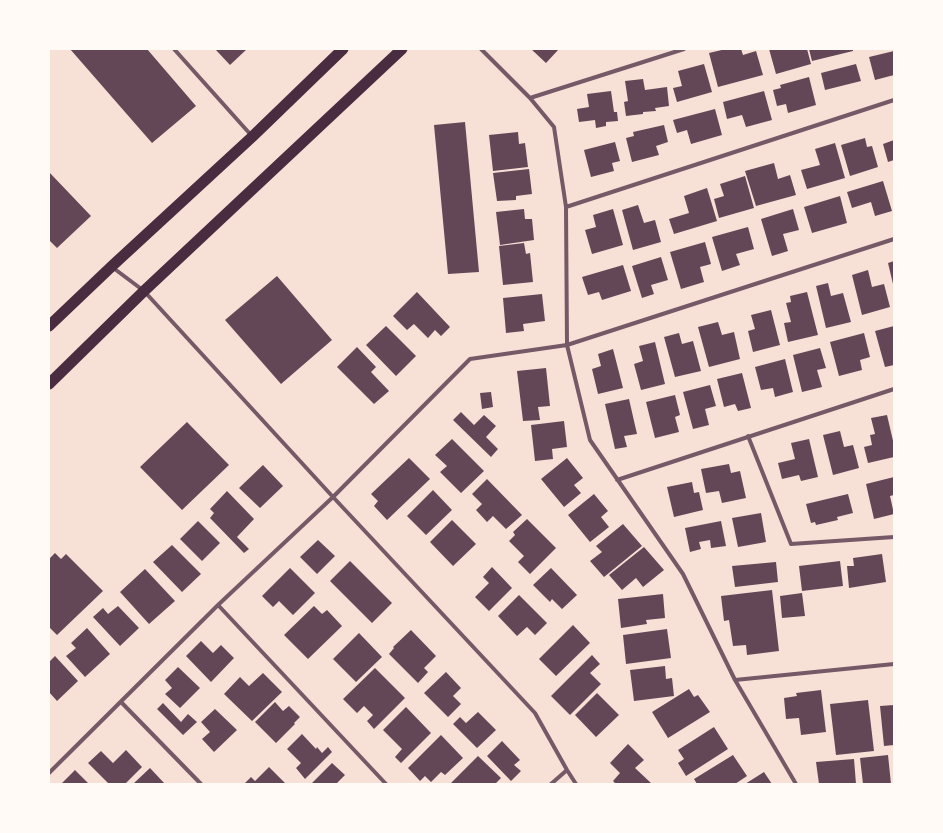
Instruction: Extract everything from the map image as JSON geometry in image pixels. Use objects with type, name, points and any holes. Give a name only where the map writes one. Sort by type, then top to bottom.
[{"type":"highway","points":[[49,326],[252,137],[343,49]]},
{"type":"highway","points":[[49,384],[144,291],[402,49]]},
{"type":"street","points":[[174,49],[252,137]]},
{"type":"street","points":[[481,49],[530,98],[554,127],[566,207],[567,345],[590,440],[683,574],[735,680],[796,784]]},
{"type":"street","points":[[530,98],[684,49]]},
{"type":"street","points":[[566,207],[894,100]]},
{"type":"street","points":[[49,773],[218,605],[333,497],[470,359],[567,345],[894,239]]},
{"type":"street","points":[[112,266],[144,291],[333,497],[535,713],[576,784]]},
{"type":"street","points":[[617,480],[894,389]]},
{"type":"street","points":[[748,436],[791,544],[894,537]]},
{"type":"street","points":[[218,605],[386,784]]},
{"type":"street","points":[[735,680],[894,664]]},
{"type":"street","points":[[121,702],[201,784]]},
{"type":"street","points":[[551,784],[567,770]]},
{"type":"building","points":[[70,49],[147,49],[196,106],[152,143]]},
{"type":"building","points":[[215,49],[247,49],[230,65]]},
{"type":"building","points":[[531,49],[559,49],[546,63]]},
{"type":"building","points":[[726,49],[741,49],[743,55],[756,51],[763,75],[718,87],[709,53]]},
{"type":"building","points":[[769,49],[807,49],[811,64],[776,74]]},
{"type":"building","points":[[809,49],[853,49],[853,51],[812,61]]},
{"type":"building","points":[[894,51],[894,75],[875,80],[869,57]]},
{"type":"building","points":[[704,64],[712,92],[677,102],[673,88],[682,86],[678,71]]},
{"type":"building","points":[[856,64],[861,81],[825,90],[821,73]]},
{"type":"building","points":[[809,77],[816,105],[788,113],[786,104],[777,106],[773,90],[781,88],[780,85]]},
{"type":"building","points":[[643,79],[645,90],[667,87],[669,106],[655,108],[656,111],[626,116],[624,102],[628,101],[625,81]]},
{"type":"building","points":[[611,91],[614,112],[617,112],[618,121],[606,122],[606,126],[596,128],[595,120],[579,122],[577,109],[589,107],[587,94]]},
{"type":"building","points":[[764,91],[772,120],[746,127],[742,115],[727,119],[723,102]]},
{"type":"building","points":[[715,109],[722,135],[691,144],[687,130],[677,133],[673,120]]},
{"type":"building","points":[[465,122],[479,272],[448,274],[434,125]]},
{"type":"building","points":[[664,125],[668,142],[656,146],[659,155],[632,162],[626,138],[634,136],[633,132]]},
{"type":"building","points":[[518,132],[519,144],[525,143],[528,167],[493,171],[489,135]]},
{"type":"building","points":[[865,138],[867,147],[872,146],[878,167],[850,176],[841,145]]},
{"type":"building","points":[[894,140],[894,160],[888,162],[883,144]]},
{"type":"building","points":[[615,142],[620,161],[612,163],[614,171],[591,177],[584,150]]},
{"type":"building","points":[[835,143],[845,178],[807,189],[801,170],[820,165],[815,149]]},
{"type":"building","points":[[774,163],[778,179],[790,175],[796,195],[756,206],[745,171]]},
{"type":"building","points":[[529,169],[532,194],[516,196],[516,200],[497,201],[493,173]]},
{"type":"building","points":[[49,172],[91,216],[57,248],[49,240]]},
{"type":"building","points":[[745,176],[754,208],[719,218],[714,199],[724,196],[720,184]]},
{"type":"building","points":[[883,181],[892,211],[875,216],[871,202],[852,208],[847,192]]},
{"type":"building","points":[[707,188],[717,221],[674,234],[669,219],[689,213],[684,196]]},
{"type":"building","points":[[840,196],[847,223],[812,233],[804,207]]},
{"type":"building","points":[[638,205],[644,223],[655,220],[661,242],[633,250],[622,210]]},
{"type":"building","points":[[524,209],[525,219],[532,219],[534,240],[500,245],[496,212]]},
{"type":"building","points":[[613,209],[623,245],[592,254],[585,230],[596,227],[593,215]]},
{"type":"building","points":[[793,209],[799,230],[783,234],[788,251],[772,256],[761,219]]},
{"type":"building","points":[[748,227],[754,249],[736,254],[740,265],[722,271],[712,237]]},
{"type":"building","points":[[705,242],[711,264],[700,267],[704,282],[681,289],[670,252]]},
{"type":"building","points":[[524,243],[526,254],[530,253],[533,282],[503,285],[499,246]]},
{"type":"building","points":[[661,257],[668,280],[651,285],[654,294],[642,298],[632,266]]},
{"type":"building","points":[[894,261],[894,284],[893,284],[888,263]]},
{"type":"building","points":[[623,265],[631,291],[602,300],[599,292],[588,295],[582,277]]},
{"type":"building","points":[[868,270],[872,287],[884,284],[890,307],[862,315],[852,275]]},
{"type":"building","points":[[277,276],[332,340],[281,384],[225,320]]},
{"type":"building","points":[[828,283],[831,296],[843,293],[851,322],[826,328],[816,286]]},
{"type":"building","points":[[417,292],[450,327],[441,336],[435,330],[428,338],[414,324],[407,330],[393,316]]},
{"type":"building","points":[[807,292],[818,335],[788,342],[784,323],[791,322],[786,303],[791,302],[790,296]]},
{"type":"building","points":[[542,294],[545,321],[523,324],[524,331],[506,333],[503,298]]},
{"type":"building","points":[[771,310],[780,345],[753,352],[748,331],[755,329],[751,315]]},
{"type":"building","points":[[718,322],[722,335],[734,332],[740,359],[709,367],[698,327]]},
{"type":"building","points":[[386,326],[416,356],[396,376],[366,345]]},
{"type":"building","points":[[894,326],[894,365],[885,367],[875,331]]},
{"type":"building","points":[[679,333],[682,344],[693,341],[701,371],[675,377],[664,337]]},
{"type":"building","points":[[864,333],[870,357],[860,360],[862,370],[839,376],[830,342]]},
{"type":"building","points":[[655,342],[665,384],[641,390],[634,364],[643,361],[639,346]]},
{"type":"building","points":[[357,347],[376,367],[371,372],[389,391],[374,404],[337,367]]},
{"type":"building","points":[[820,348],[826,368],[817,370],[822,387],[802,392],[793,355]]},
{"type":"building","points":[[613,349],[623,388],[598,394],[592,369],[601,366],[598,354]]},
{"type":"building","points":[[785,359],[793,392],[775,397],[773,388],[761,390],[755,367]]},
{"type":"building","points":[[546,368],[550,406],[538,407],[540,420],[523,421],[517,371]]},
{"type":"building","points":[[742,373],[751,408],[738,411],[735,404],[724,407],[717,379]]},
{"type":"building","points":[[710,385],[716,406],[705,409],[709,425],[693,429],[683,392]]},
{"type":"building","points":[[491,392],[493,407],[482,409],[480,393]]},
{"type":"building","points":[[675,395],[680,415],[675,417],[679,432],[655,438],[646,402]]},
{"type":"building","points":[[629,399],[637,434],[624,436],[627,447],[615,449],[605,404]]},
{"type":"building","points":[[461,412],[474,425],[484,415],[496,426],[486,437],[498,449],[491,457],[453,420]]},
{"type":"building","points":[[887,415],[894,445],[894,457],[868,463],[864,447],[872,445],[870,435],[875,434],[871,418]]},
{"type":"building","points":[[564,421],[567,447],[552,449],[553,459],[535,461],[531,425]]},
{"type":"building","points":[[187,422],[229,465],[182,510],[140,467]]},
{"type":"building","points":[[840,431],[844,447],[853,445],[859,468],[833,475],[823,435]]},
{"type":"building","points":[[452,439],[484,471],[461,493],[440,472],[447,466],[435,455]]},
{"type":"building","points":[[809,439],[818,477],[801,481],[799,475],[782,479],[778,463],[795,459],[791,443]]},
{"type":"building","points":[[409,458],[430,479],[387,520],[374,506],[378,501],[371,494]]},
{"type":"building","points":[[567,458],[583,478],[574,485],[581,493],[564,507],[541,479]]},
{"type":"building","points":[[729,464],[731,473],[740,471],[746,498],[722,503],[719,491],[706,493],[701,469]]},
{"type":"building","points":[[263,465],[283,486],[260,508],[239,488]]},
{"type":"building","points":[[894,477],[894,495],[890,496],[894,514],[874,519],[866,484]]},
{"type":"building","points":[[487,479],[522,515],[506,529],[493,516],[487,522],[476,510],[482,504],[472,494]]},
{"type":"building","points":[[692,482],[694,493],[699,492],[703,510],[674,517],[667,487]]},
{"type":"building","points":[[433,490],[452,510],[426,535],[407,516]]},
{"type":"building","points":[[227,491],[254,519],[237,537],[249,549],[244,553],[210,518],[214,513],[210,509]]},
{"type":"building","points":[[594,494],[608,511],[601,517],[609,527],[590,542],[568,515]]},
{"type":"building","points":[[848,494],[853,513],[837,517],[838,520],[816,525],[815,522],[811,523],[806,504]]},
{"type":"building","points":[[761,513],[766,542],[738,547],[732,518]]},
{"type":"building","points":[[527,519],[556,548],[530,574],[518,562],[524,556],[509,541],[515,535],[513,532]]},
{"type":"building","points":[[452,520],[476,544],[453,566],[430,542]]},
{"type":"building","points":[[198,521],[220,543],[202,561],[180,539]]},
{"type":"building","points":[[721,521],[726,546],[711,548],[710,540],[699,542],[701,549],[690,552],[685,528]]},
{"type":"building","points":[[623,524],[642,546],[604,577],[590,561],[602,552],[596,546]]},
{"type":"building","points":[[318,540],[335,556],[317,574],[300,557]]},
{"type":"building","points":[[172,545],[201,574],[182,592],[153,562]]},
{"type":"building","points":[[644,547],[664,570],[643,587],[636,578],[622,590],[609,575]]},
{"type":"building","points":[[55,553],[61,559],[66,554],[103,591],[57,635],[49,627],[49,559]]},
{"type":"building","points":[[882,554],[886,582],[849,588],[847,566],[854,566],[853,558]]},
{"type":"building","points":[[350,561],[392,603],[372,623],[330,581]]},
{"type":"building","points":[[840,561],[843,586],[802,591],[799,566]]},
{"type":"building","points":[[776,562],[778,582],[735,587],[732,566]]},
{"type":"building","points":[[492,567],[512,588],[489,611],[475,597],[489,583],[483,577]]},
{"type":"building","points":[[290,568],[315,593],[293,615],[279,601],[273,607],[262,596]]},
{"type":"building","points":[[551,568],[577,595],[562,609],[552,599],[550,602],[533,585]]},
{"type":"building","points":[[145,569],[175,601],[149,624],[120,592]]},
{"type":"building","points":[[772,590],[779,651],[747,655],[746,645],[733,646],[729,620],[724,621],[721,596]]},
{"type":"building","points":[[802,593],[805,616],[782,618],[780,596]]},
{"type":"building","points":[[663,594],[665,618],[646,620],[647,624],[621,628],[618,599]]},
{"type":"building","points":[[519,595],[547,623],[535,635],[527,627],[517,636],[498,616]]},
{"type":"building","points":[[118,606],[139,628],[120,646],[93,617],[103,608],[108,614]]},
{"type":"building","points":[[314,606],[322,614],[327,610],[342,626],[308,659],[284,635]]},
{"type":"building","points":[[573,625],[590,643],[556,676],[539,659]]},
{"type":"building","points":[[87,628],[110,654],[85,677],[66,656],[76,648],[71,643]]},
{"type":"building","points":[[667,629],[671,658],[626,664],[623,635]]},
{"type":"building","points":[[411,630],[436,656],[424,668],[428,672],[418,683],[389,654],[394,648],[393,647]]},
{"type":"building","points":[[359,633],[382,657],[356,682],[333,659]]},
{"type":"building","points":[[201,641],[213,653],[221,645],[234,658],[211,682],[186,656]]},
{"type":"building","points":[[592,655],[600,664],[590,673],[601,684],[570,715],[551,696]]},
{"type":"building","points":[[55,656],[78,681],[57,701],[49,692],[49,662]]},
{"type":"building","points":[[665,666],[666,679],[672,678],[674,696],[634,701],[630,670]]},
{"type":"building","points":[[178,667],[200,688],[180,708],[165,694],[172,688],[165,680]]},
{"type":"building","points":[[375,668],[405,698],[374,729],[367,721],[373,715],[364,706],[357,713],[343,699]]},
{"type":"building","points":[[446,672],[461,688],[453,696],[461,704],[448,717],[424,693]]},
{"type":"building","points":[[263,673],[282,692],[252,721],[224,694],[240,677],[249,686]]},
{"type":"building","points":[[689,689],[694,697],[698,695],[710,712],[668,738],[652,712]]},
{"type":"building","points":[[821,690],[826,732],[801,735],[799,718],[786,719],[784,698],[797,696],[796,693]]},
{"type":"building","points":[[597,693],[619,715],[596,737],[575,715]]},
{"type":"building","points":[[868,700],[874,751],[836,755],[830,704]]},
{"type":"building","points":[[275,702],[283,711],[289,706],[300,717],[276,743],[255,722]]},
{"type":"building","points":[[163,703],[181,722],[188,714],[197,722],[183,735],[157,709]]},
{"type":"building","points":[[894,705],[894,745],[884,746],[880,706]]},
{"type":"building","points":[[406,707],[431,733],[401,763],[395,757],[402,749],[383,730]]},
{"type":"building","points":[[215,709],[237,730],[214,752],[202,739],[210,732],[201,722]]},
{"type":"building","points":[[478,712],[496,730],[477,748],[453,724],[460,717],[466,723]]},
{"type":"building","points":[[714,727],[728,749],[686,776],[678,763],[684,759],[678,750]]},
{"type":"building","points":[[302,734],[316,749],[317,747],[322,753],[328,747],[332,752],[305,779],[296,768],[301,763],[287,749]]},
{"type":"building","points":[[441,735],[463,758],[445,775],[441,772],[431,782],[425,776],[420,781],[408,768]]},
{"type":"building","points":[[502,741],[520,760],[514,765],[521,771],[511,781],[487,756]]},
{"type":"building","points":[[628,744],[644,760],[635,768],[651,783],[650,784],[616,784],[613,781],[620,773],[610,763]]},
{"type":"building","points":[[126,750],[142,767],[125,784],[109,784],[88,763],[101,751],[113,763]]},
{"type":"building","points":[[733,755],[747,776],[735,784],[697,784],[694,779]]},
{"type":"building","points":[[888,755],[891,784],[863,784],[860,758]]},
{"type":"building","points":[[478,756],[501,778],[495,784],[450,784]]},
{"type":"building","points":[[854,759],[856,784],[819,784],[816,762]]},
{"type":"building","points":[[332,763],[345,775],[337,783],[338,784],[311,784]]},
{"type":"building","points":[[269,767],[286,784],[244,784],[251,777],[255,781]]},
{"type":"building","points":[[150,768],[165,784],[133,784]]},
{"type":"building","points":[[75,770],[89,784],[61,784]]},
{"type":"building","points":[[764,772],[772,784],[745,784]]}]
